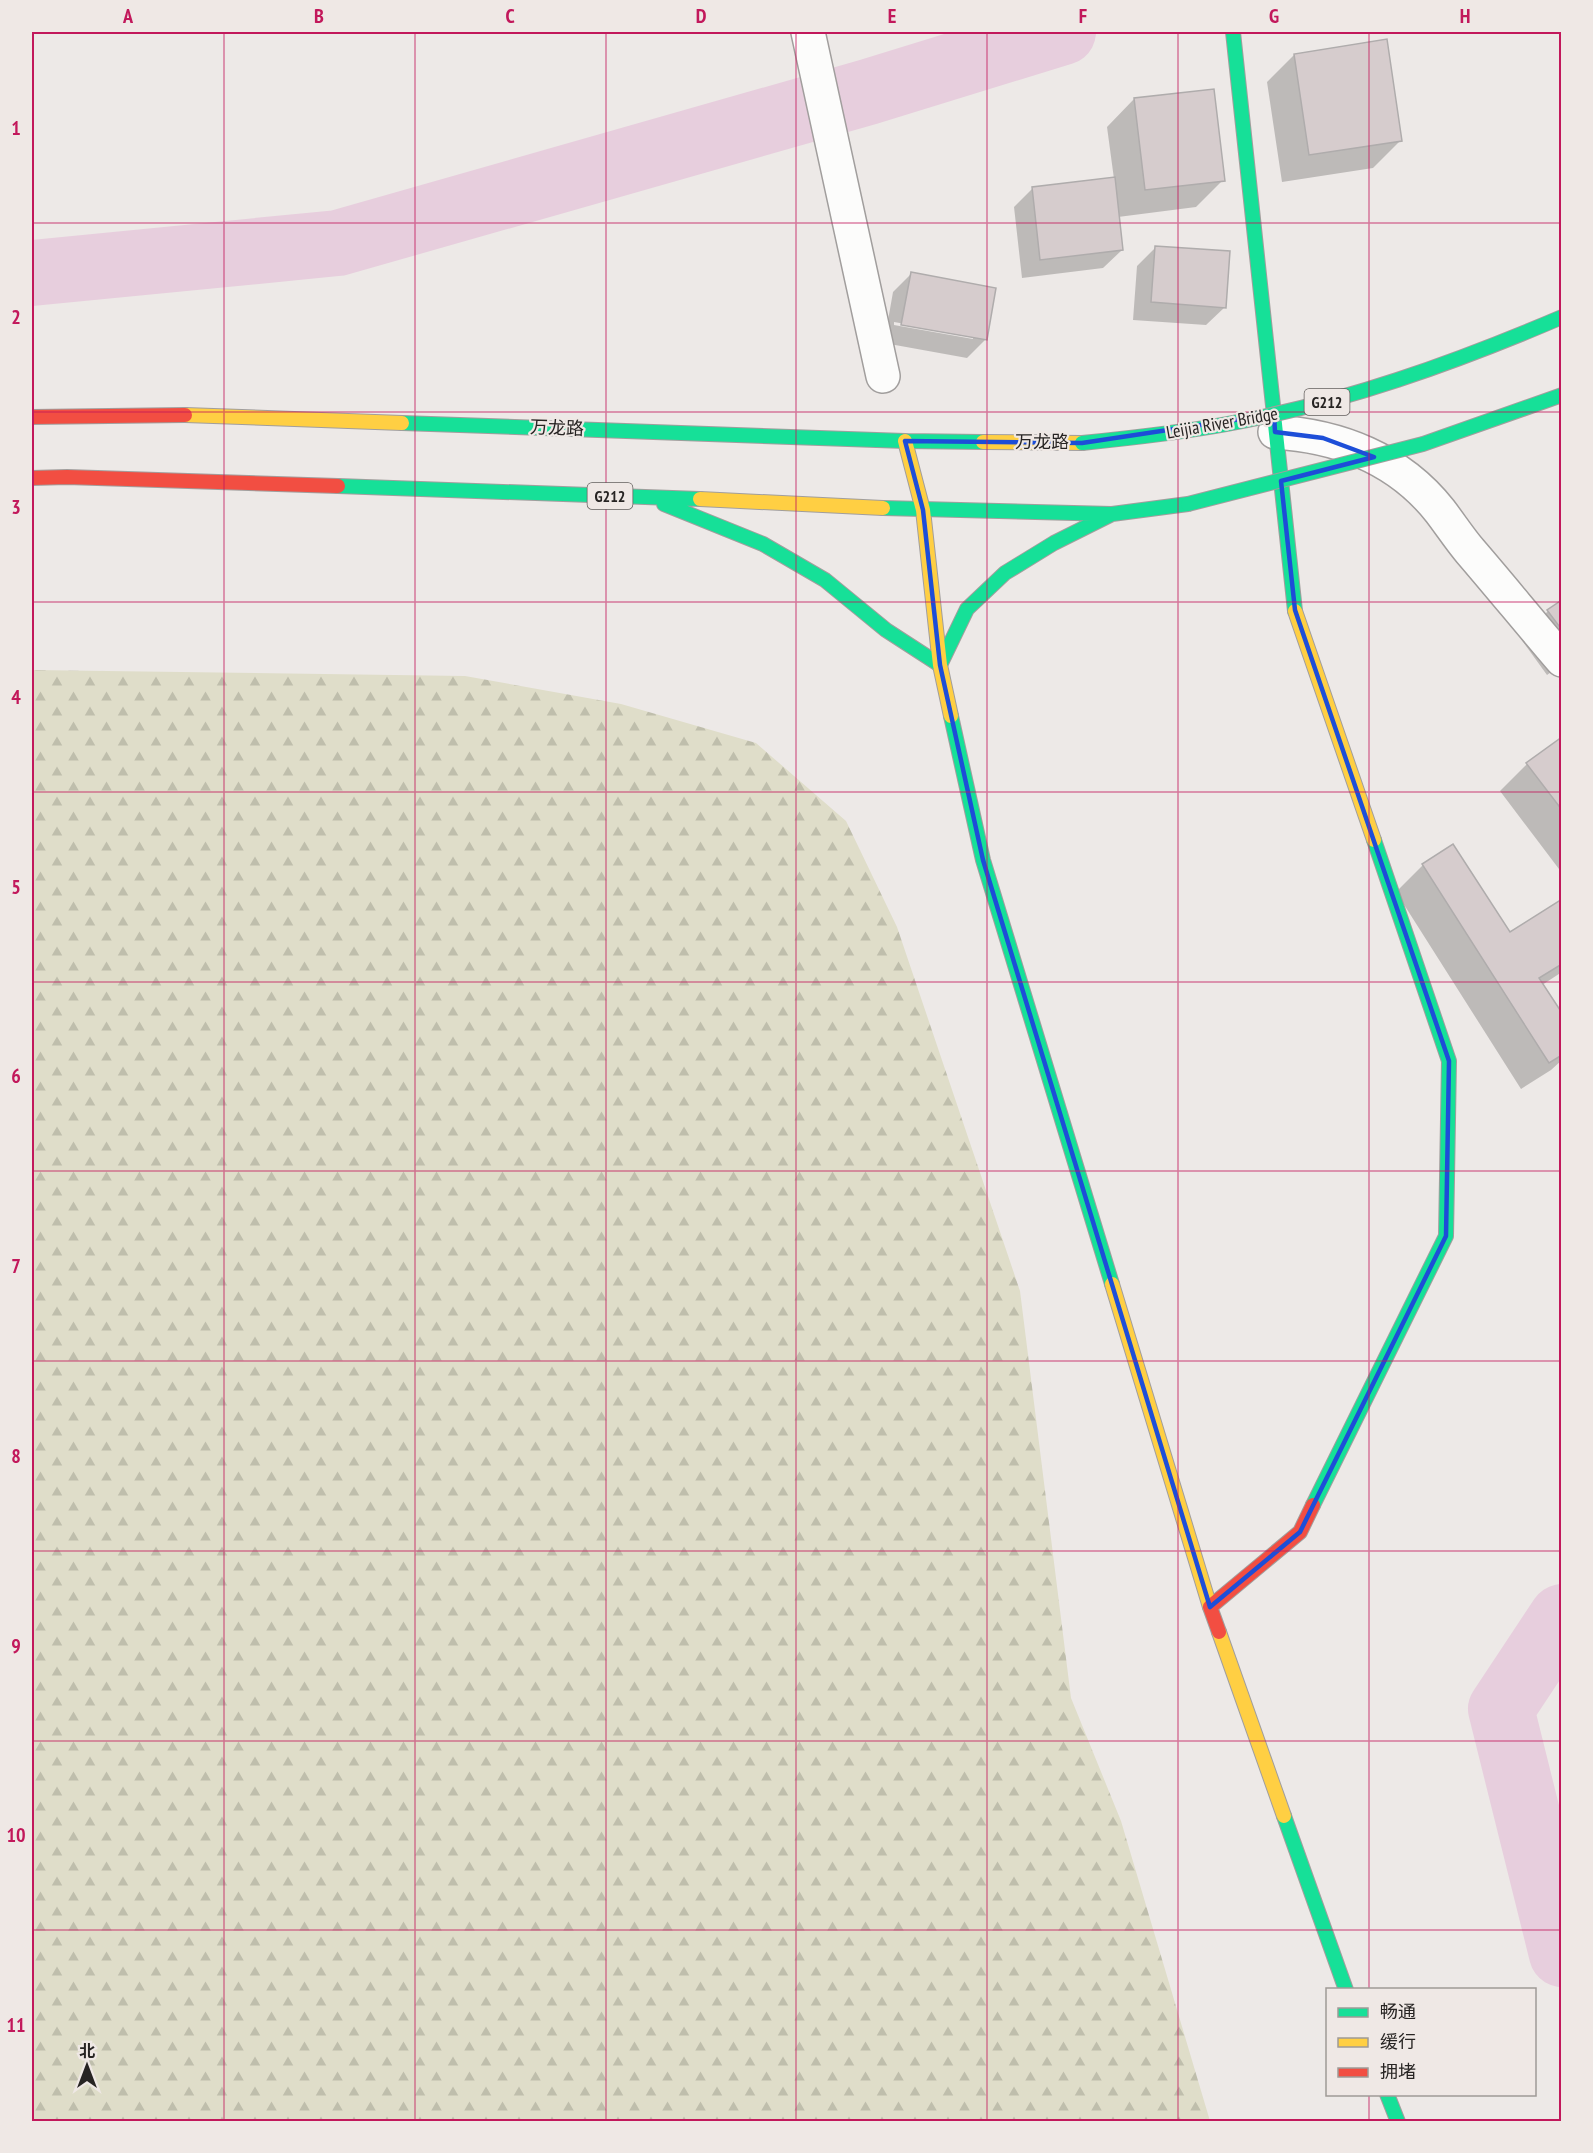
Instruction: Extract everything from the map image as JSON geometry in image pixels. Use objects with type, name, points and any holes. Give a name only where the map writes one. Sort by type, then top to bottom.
[{"type":"main road","points":[[1210,1608],[1300,1532],[1446,1236],[1449,1060],[1295,610],[1233,37]]},
{"type":"main road","name":"Leijia River Bridge","points":[[1082,443],[1165,434],[1248,420],[1329,401],[1409,377],[1477,353],[1562,317]]},
{"type":"main road","name":"G212","points":[[32,478],[68,477],[643,497],[923,510],[1112,514],[1188,504],[1423,444],[1562,395]]},
{"type":"main road","name":"万龙路","points":[[32,417],[176,414],[905,441],[1082,443]]},
{"type":"main road","points":[[905,441],[923,510],[940,665],[983,860],[1210,1608],[1346,1988]]},
{"type":"main road","points":[[664,504],[763,544],[808,570],[825,580],[886,630],[940,665]]},
{"type":"main road","points":[[940,665],[967,609],[1005,573],[1054,543],[1112,514]]},
{"type":"main road","points":[[1388,2096],[1398,2121]]},
{"type":"street","points":[[810,41],[882,376]]},
{"type":"street","points":[[1275,432],[1312,435],[1347,444],[1398,471],[1440,510],[1456,534],[1562,660]]},
{"type":"highlighted area","points":[[1274,414],[1275,432],[1323,438],[1374,457],[1281,481],[1295,610],[1449,1061],[1446,1236],[1300,1532],[1210,1607],[983,860],[940,665],[923,510],[905,441],[1082,443]]},
{"type":"green space","points":[[32,670],[465,676],[621,704],[756,743],[846,821],[897,927],[1020,1291],[1071,1698],[1121,1821],[1210,2121],[32,2121]]},
{"type":"building","points":[[1387,39],[1402,141],[1309,155],[1294,54]]},
{"type":"building","points":[[1214,89],[1225,181],[1145,190],[1134,98]]},
{"type":"building","points":[[1115,177],[1123,250],[1040,260],[1032,187]]},
{"type":"building","points":[[1155,246],[1230,251],[1226,308],[1151,302]]},
{"type":"building","points":[[911,272],[996,288],[987,340],[901,325]]},
{"type":"building","points":[[1562,600],[1562,630],[1547,610]]},
{"type":"building","points":[[1562,737],[1562,810],[1526,763]]},
{"type":"building","points":[[1453,844],[1510,932],[1562,899],[1562,964],[1539,978],[1562,1013],[1562,1055],[1549,1063],[1422,864]]},
{"type":"waterway","points":[[32,273],[338,243],[868,92],[1063,32]]},
{"type":"waterway","points":[[1562,1617],[1501,1709],[1562,1954]]},
{"type":"traffic: fast","points":[[1233,32],[1295,611]]},
{"type":"traffic: fast","points":[[1082,443],[1209,427],[1313,405],[1439,366],[1562,317]]},
{"type":"traffic: fast","points":[[1188,504],[1423,444],[1562,395]]},
{"type":"traffic: fast","points":[[402,423],[983,442]]},
{"type":"traffic: fast","points":[[338,486],[700,499]]},
{"type":"traffic: fast","points":[[664,504],[763,544],[825,580],[886,630],[940,665],[967,609],[1005,573],[1054,543],[1112,514]]},
{"type":"traffic: fast","points":[[883,508],[1112,514],[1188,504]]},
{"type":"traffic: fast","points":[[951,716],[983,860],[1112,1284]]},
{"type":"traffic: fast","points":[[1313,1505],[1446,1236],[1449,1061],[1374,840]]},
{"type":"traffic: fast","points":[[1284,1816],[1345,1988]]},
{"type":"traffic: fast","points":[[1388,2096],[1398,2122]]},
{"type":"traffic: slow","points":[[185,415],[402,423]]},
{"type":"traffic: slow","points":[[905,441],[923,510],[940,665],[951,716]]},
{"type":"traffic: slow","points":[[983,442],[1082,443]]},
{"type":"traffic: slow","points":[[700,499],[883,508]]},
{"type":"traffic: slow","points":[[1295,611],[1374,840]]},
{"type":"traffic: slow","points":[[1112,1284],[1210,1607]]},
{"type":"traffic: slow","points":[[1219,1632],[1284,1816]]},
{"type":"traffic: jam","points":[[32,417],[185,415]]},
{"type":"traffic: jam","points":[[32,478],[67,477],[338,486]]},
{"type":"traffic: jam","points":[[1219,1632],[1210,1607],[1300,1532],[1313,1505]]}]
